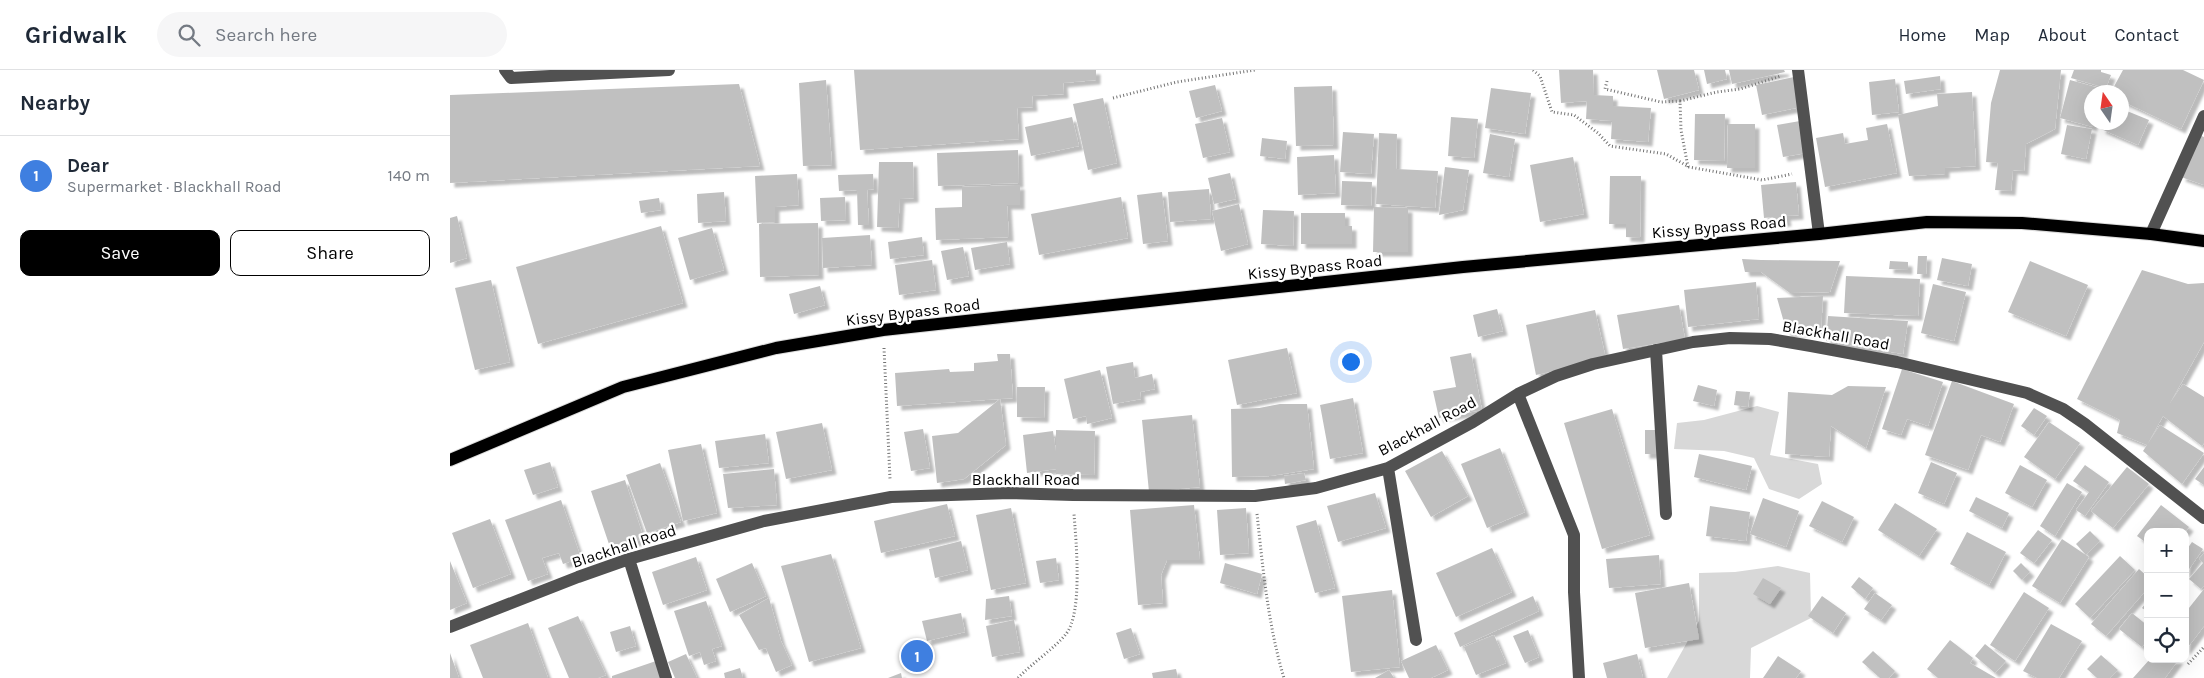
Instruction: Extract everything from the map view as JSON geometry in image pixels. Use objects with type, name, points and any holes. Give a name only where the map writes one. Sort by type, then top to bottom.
[{"type":"main road","name":"Kissy Bypass Road","points":[[450,460],[623,387],[776,348],[883,330],[1463,267],[1819,234],[1927,222],[2022,223],[2151,234],[2204,241]]},
{"type":"street","points":[[505,70],[511,78],[669,70]]},
{"type":"street","points":[[1798,70],[1819,234]]},
{"type":"street","points":[[2151,234],[2204,116]]},
{"type":"street","name":"Blackhall Road","points":[[450,627],[629,559],[764,521],[891,497],[1010,493],[1073,496],[1255,496],[1316,488],[1388,468],[1473,422],[1518,394],[1556,376],[1593,364],[1656,350],[1693,342],[1730,338],[1770,339],[1897,362],[2027,393],[2063,409],[2085,424],[2204,518]]},
{"type":"street","points":[[1656,350],[1666,514]]},
{"type":"street","points":[[1518,394],[1566,510],[1574,536],[1574,592],[1579,678]]},
{"type":"street","points":[[1388,468],[1416,640]]},
{"type":"street","points":[[629,559],[666,678]]},
{"type":"path","points":[[1112,98],[1177,82],[1254,70]]},
{"type":"path","points":[[1533,70],[1540,76],[1552,112],[1574,115],[1598,133],[1610,146],[1666,154],[1688,167],[1762,180],[1812,170]]},
{"type":"path","points":[[1607,80],[1605,89],[1660,102],[1680,101],[1717,92],[1740,89],[1798,70]]},
{"type":"path","points":[[1680,101],[1681,130],[1688,167]]},
{"type":"path","points":[[883,330],[891,497]]},
{"type":"path","points":[[1018,678],[1067,634],[1074,615],[1078,558],[1073,496]]},
{"type":"path","points":[[1255,496],[1267,602],[1277,657],[1284,678]]},
{"type":"path","points":[[2188,664],[2204,647]]},
{"type":"shaded area","points":[[1757,406],[1779,412],[1770,455],[1818,464],[1822,484],[1799,499],[1769,489],[1754,458],[1724,451],[1674,449],[1677,423],[1704,420]]},
{"type":"shaded area","points":[[1778,566],[1810,573],[1811,618],[1751,648],[1750,678],[1667,678],[1699,621],[1699,573],[1735,572]]},
{"type":"building","points":[[854,70],[1096,70],[1096,80],[1063,83],[1064,94],[1032,96],[1033,107],[1017,108],[1019,139],[860,150]]},
{"type":"building","points":[[1559,70],[1593,70],[1594,95],[1613,96],[1613,106],[1651,108],[1648,142],[1611,139],[1612,121],[1586,119],[1587,101],[1561,103]]},
{"type":"building","points":[[1657,70],[1694,70],[1699,90],[1664,99]]},
{"type":"building","points":[[1704,70],[1725,70],[1727,79],[1707,84]]},
{"type":"building","points":[[1729,70],[1784,70],[1785,72],[1732,84]]},
{"type":"building","points":[[2000,70],[2061,70],[2055,129],[2026,144],[2024,171],[2013,170],[2011,191],[1995,190],[1998,163],[1986,162],[1991,103]]},
{"type":"building","points":[[2074,70],[2101,70],[2101,72],[2111,75],[2107,85],[2096,85],[2071,78]]},
{"type":"building","points":[[2123,70],[2183,70],[2204,80],[2181,129],[2129,104],[2129,85],[2115,85]]},
{"type":"building","points":[[1940,76],[1941,89],[1906,94],[1904,81]]},
{"type":"building","points":[[1794,77],[1801,107],[1762,115],[1756,85]]},
{"type":"building","points":[[1895,79],[1899,112],[1872,115],[1869,82]]},
{"type":"building","points":[[826,80],[832,165],[803,166],[799,83]]},
{"type":"building","points":[[2070,80],[2088,85],[2084,85],[2084,125],[2060,118]]},
{"type":"building","points":[[739,84],[760,166],[450,183],[450,95]]},
{"type":"building","points":[[1215,85],[1222,111],[1196,118],[1189,91]]},
{"type":"building","points":[[1332,86],[1334,145],[1296,146],[1294,87]]},
{"type":"building","points":[[1491,88],[1531,93],[1525,134],[1485,128]]},
{"type":"building","points":[[1972,92],[1976,166],[1945,168],[1945,174],[1909,176],[1898,115],[1938,106],[1937,94]]},
{"type":"building","points":[[1103,98],[1117,163],[1088,170],[1073,104]]},
{"type":"building","points":[[2129,112],[2149,120],[2138,145],[2103,130],[2129,130]]},
{"type":"building","points":[[1695,114],[1725,114],[1724,161],[1694,160]]},
{"type":"building","points":[[1072,117],[1079,146],[1031,156],[1025,127]]},
{"type":"building","points":[[1451,117],[1478,119],[1474,158],[1448,156]]},
{"type":"building","points":[[1222,118],[1230,152],[1203,158],[1195,124]]},
{"type":"building","points":[[1800,121],[1806,153],[1783,157],[1777,125]]},
{"type":"building","points":[[1728,124],[1755,124],[1755,168],[1727,168]]},
{"type":"building","points":[[1887,124],[1897,173],[1825,187],[1816,138],[1843,133],[1845,144],[1868,140],[1866,128]]},
{"type":"building","points":[[2067,125],[2084,128],[2084,130],[2092,130],[2086,159],[2061,154]]},
{"type":"building","points":[[1343,132],[1374,134],[1371,174],[1340,172]]},
{"type":"building","points":[[1379,133],[1397,134],[1396,169],[1438,171],[1435,208],[1376,204]]},
{"type":"building","points":[[1490,134],[1515,139],[1509,177],[1483,173]]},
{"type":"building","points":[[2196,134],[2204,137],[2204,185],[2181,177]]},
{"type":"building","points":[[1262,138],[1287,141],[1285,159],[1260,156]]},
{"type":"building","points":[[1018,150],[1019,183],[938,186],[937,153]]},
{"type":"building","points":[[1334,155],[1336,193],[1298,195],[1297,157]]},
{"type":"building","points":[[1573,157],[1584,214],[1540,222],[1530,165]]},
{"type":"building","points":[[879,162],[913,162],[914,198],[900,199],[898,228],[877,227]]},
{"type":"building","points":[[1445,167],[1469,170],[1463,210],[1439,215]]},
{"type":"building","points":[[1230,173],[1236,199],[1214,204],[1208,178]]},
{"type":"building","points":[[797,174],[799,205],[775,207],[775,222],[757,223],[755,176]]},
{"type":"building","points":[[873,174],[874,189],[867,190],[869,225],[858,225],[857,190],[839,191],[838,175]]},
{"type":"building","points":[[1610,176],[1641,176],[1640,238],[1626,237],[1626,224],[1609,224]]},
{"type":"building","points":[[1342,181],[1372,182],[1371,206],[1341,205]]},
{"type":"building","points":[[1796,182],[1799,215],[1786,216],[1787,222],[1773,223],[1773,217],[1764,218],[1761,185]]},
{"type":"building","points":[[1020,185],[1020,205],[1007,205],[1009,237],[936,240],[935,208],[962,207],[962,187]]},
{"type":"building","points":[[1209,189],[1211,219],[1170,222],[1168,192]]},
{"type":"building","points":[[724,192],[726,221],[698,223],[697,194]]},
{"type":"building","points":[[1162,192],[1168,241],[1143,244],[1137,195]]},
{"type":"building","points":[[845,197],[846,220],[821,221],[820,198]]},
{"type":"building","points":[[1121,197],[1128,238],[1039,255],[1031,214]]},
{"type":"building","points":[[659,198],[661,210],[641,213],[639,201]]},
{"type":"building","points":[[1239,204],[1248,244],[1221,251],[1212,211]]},
{"type":"building","points":[[1374,207],[1408,208],[1408,252],[1373,252]]},
{"type":"building","points":[[1263,210],[1294,211],[1293,246],[1261,244]]},
{"type":"building","points":[[1301,213],[1345,213],[1345,226],[1352,226],[1352,244],[1301,244]]},
{"type":"building","points":[[457,216],[467,258],[450,263],[450,218]]},
{"type":"building","points":[[818,223],[819,275],[760,277],[759,224]]},
{"type":"building","points":[[661,226],[683,303],[538,344],[516,267]]},
{"type":"building","points":[[712,228],[724,270],[690,280],[678,238]]},
{"type":"building","points":[[870,235],[872,265],[823,268],[822,238]]},
{"type":"building","points":[[922,237],[924,255],[890,259],[888,242]]},
{"type":"building","points":[[1007,242],[1010,264],[975,270],[971,248]]},
{"type":"building","points":[[963,247],[969,276],[947,280],[941,251]]},
{"type":"building","points":[[1918,256],[1927,256],[1926,274],[1917,274]]},
{"type":"building","points":[[1942,258],[1972,264],[1968,286],[1937,280]]},
{"type":"building","points":[[1742,259],[1840,261],[1830,292],[1790,293],[1761,272],[1745,272]]},
{"type":"building","points":[[932,260],[936,290],[899,295],[895,265]]},
{"type":"building","points":[[1890,261],[1908,262],[1908,270],[1889,269]]},
{"type":"building","points":[[2030,261],[2088,285],[2066,336],[2008,312]]},
{"type":"building","points":[[2142,270],[2188,284],[2204,283],[2204,342],[2170,403],[2183,384],[2204,397],[2204,443],[2202,446],[2163,416],[2147,445],[2117,433],[2120,420],[2077,399]]},
{"type":"building","points":[[1846,276],[1920,279],[1918,316],[1844,313]]},
{"type":"building","points":[[491,280],[510,362],[475,370],[455,288]]},
{"type":"building","points":[[1756,282],[1759,319],[1688,327],[1684,290]]},
{"type":"building","points":[[1933,284],[1966,292],[1954,341],[1921,333]]},
{"type":"building","points":[[820,286],[825,305],[794,314],[789,294]]},
{"type":"building","points":[[1823,296],[1821,331],[1787,333],[1777,298]]},
{"type":"building","points":[[1679,305],[1685,339],[1623,349],[1617,315]]},
{"type":"building","points":[[1497,309],[1503,331],[1478,337],[1473,315]]},
{"type":"building","points":[[1595,310],[1606,359],[1536,375],[1526,325]]},
{"type":"building","points":[[1828,316],[1908,321],[1903,354],[1826,341]]},
{"type":"building","points":[[1287,348],[1297,393],[1237,405],[1228,360]]},
{"type":"building","points":[[1471,353],[1482,410],[1439,418],[1433,391],[1456,387],[1450,357]]},
{"type":"building","points":[[997,354],[1010,354],[1013,398],[897,406],[895,373],[949,369],[950,372],[974,371],[974,363],[998,361]]},
{"type":"building","points":[[1133,362],[1135,378],[1152,374],[1155,389],[1140,392],[1141,399],[1113,404],[1106,367]]},
{"type":"building","points":[[1902,369],[1943,382],[1928,426],[1907,419],[1901,435],[1882,429]]},
{"type":"building","points":[[1100,370],[1112,418],[1087,424],[1086,416],[1073,419],[1064,379]]},
{"type":"building","points":[[1952,381],[2014,404],[2000,442],[1981,435],[1968,470],[1925,455]]},
{"type":"building","points":[[1698,385],[1717,390],[1714,406],[1693,401]]},
{"type":"building","points":[[1848,386],[1886,387],[1866,448],[1831,426],[1829,457],[1785,454],[1788,392],[1832,395]]},
{"type":"building","points":[[1017,387],[1045,387],[1044,418],[1017,417]]},
{"type":"building","points":[[1736,391],[1750,392],[1748,407],[1734,405]]},
{"type":"building","points":[[1353,398],[1363,453],[1330,459],[1320,405]]},
{"type":"building","points":[[1000,399],[1006,445],[964,479],[937,483],[932,436],[958,433]]},
{"type":"building","points":[[1280,404],[1307,404],[1314,469],[1270,476],[1232,477],[1231,409],[1259,408]]},
{"type":"building","points":[[2034,408],[2047,416],[2034,435],[2021,426]]},
{"type":"building","points":[[1612,409],[1650,535],[1602,549],[1564,423]]},
{"type":"building","points":[[1192,415],[1200,487],[1149,492],[1142,420]]},
{"type":"building","points":[[2049,422],[2080,443],[2055,479],[2024,457]]},
{"type":"building","points":[[822,423],[832,470],[786,479],[776,432]]},
{"type":"building","points":[[2160,425],[2204,453],[2182,484],[2143,451]]},
{"type":"building","points":[[923,429],[930,468],[911,471],[904,432]]},
{"type":"building","points":[[1056,430],[1095,431],[1094,475],[1056,474],[1056,469],[1027,473],[1023,435],[1053,431],[1056,451]]},
{"type":"building","points":[[1645,430],[1660,430],[1660,454],[1645,454]]},
{"type":"building","points":[[765,434],[769,463],[719,468],[715,441]]},
{"type":"building","points":[[701,444],[717,513],[683,521],[668,450]]},
{"type":"building","points":[[1500,448],[1525,512],[1487,528],[1461,464]]},
{"type":"building","points":[[1442,451],[1468,496],[1431,517],[1405,471]]},
{"type":"building","points":[[1699,454],[1752,466],[1746,490],[1694,477]]},
{"type":"building","points":[[550,462],[558,487],[533,495],[524,470]]},
{"type":"building","points":[[1931,462],[1957,473],[1944,504],[1918,493]]},
{"type":"building","points":[[660,463],[681,522],[647,533],[626,475]]},
{"type":"building","points":[[2020,465],[2047,480],[2032,507],[2005,493]]},
{"type":"building","points":[[2085,465],[2109,482],[2085,516],[2076,510],[2089,492],[2073,481]]},
{"type":"building","points":[[2127,467],[2149,484],[2113,528],[2091,511]]},
{"type":"building","points":[[2204,467],[2204,485],[2195,479]]},
{"type":"building","points":[[774,469],[777,505],[728,508],[723,474]]},
{"type":"building","points":[[1304,473],[1306,480],[1285,484],[1284,476]]},
{"type":"building","points":[[625,480],[644,539],[611,550],[591,491]]},
{"type":"building","points":[[2067,483],[2082,492],[2055,536],[2040,526]]},
{"type":"building","points":[[1375,493],[1386,528],[1338,542],[1327,506]]},
{"type":"building","points":[[1976,497],[2009,513],[2002,528],[1969,511]]},
{"type":"building","points":[[1763,498],[1799,511],[1786,547],[1750,534]]},
{"type":"building","points":[[561,500],[581,558],[563,564],[559,553],[542,558],[548,574],[528,581],[505,520]]},
{"type":"building","points":[[1822,501],[1854,517],[1842,542],[1809,526]]},
{"type":"building","points":[[1895,503],[1937,529],[1919,556],[1878,530]]},
{"type":"building","points":[[947,504],[955,536],[881,553],[874,521]]},
{"type":"building","points":[[1194,505],[1200,560],[1167,560],[1161,575],[1163,603],[1138,605],[1130,510]]},
{"type":"building","points":[[2161,505],[2189,527],[2144,528],[2144,541],[2137,536]]},
{"type":"building","points":[[1710,506],[1750,512],[1746,541],[1706,536]]},
{"type":"building","points":[[1011,508],[1026,583],[991,590],[976,515]]},
{"type":"building","points":[[1246,508],[1249,553],[1220,555],[1217,510]]},
{"type":"building","points":[[490,519],[511,574],[473,588],[452,533]]},
{"type":"building","points":[[1316,520],[1335,588],[1315,593],[1296,526]]},
{"type":"building","points":[[2038,530],[2052,540],[2034,563],[2020,553]]},
{"type":"building","points":[[2090,531],[2100,541],[2086,555],[2076,544]]},
{"type":"building","points":[[1967,532],[2006,552],[1989,585],[1950,564]]},
{"type":"building","points":[[2062,539],[2089,557],[2060,603],[2032,586]]},
{"type":"building","points":[[961,541],[968,570],[935,578],[929,549]]},
{"type":"building","points":[[2192,542],[2203,549],[2189,569],[2189,546]]},
{"type":"building","points":[[1492,548],[1512,592],[1456,617],[1436,573]]},
{"type":"building","points":[[2204,553],[2204,586],[2201,589],[2189,579],[2203,563],[2199,559]]},
{"type":"building","points":[[831,554],[861,648],[809,662],[781,566]]},
{"type":"building","points":[[1659,555],[1661,584],[1609,588],[1606,559]]},
{"type":"building","points":[[2120,556],[2135,570],[2090,618],[2075,604]]},
{"type":"building","points":[[696,557],[707,590],[663,605],[652,572]]},
{"type":"building","points":[[1056,558],[1059,580],[1040,583],[1036,561]]},
{"type":"building","points":[[450,561],[467,603],[450,610]]},
{"type":"building","points":[[752,563],[766,596],[730,612],[716,579]]},
{"type":"building","points":[[1225,563],[1262,574],[1257,594],[1220,583]]},
{"type":"building","points":[[2021,563],[2030,572],[2022,580],[2013,571]]},
{"type":"building","points":[[2139,569],[2144,573],[2144,593],[2106,636],[2091,624]]},
{"type":"building","points":[[1859,577],[1873,588],[1865,599],[1851,587]]},
{"type":"building","points":[[1763,578],[1781,588],[1770,604],[1753,594]]},
{"type":"building","points":[[1689,583],[1699,639],[1645,648],[1635,593]]},
{"type":"building","points":[[2204,589],[2204,626],[2189,646],[2189,618],[2189,608]]},
{"type":"building","points":[[1392,590],[1400,667],[1351,672],[1342,596]]},
{"type":"building","points":[[2024,592],[2049,608],[2015,661],[1990,645]]},
{"type":"building","points":[[1875,593],[1892,605],[1881,620],[1864,609]]},
{"type":"building","points":[[1009,596],[1012,616],[985,620],[986,599]]},
{"type":"building","points":[[1533,596],[1539,611],[1460,647],[1454,633]]},
{"type":"building","points":[[1822,596],[1846,613],[1833,633],[1808,616]]},
{"type":"building","points":[[769,598],[781,641],[792,665],[776,672],[766,648],[759,650],[739,615]]},
{"type":"building","points":[[706,601],[722,646],[712,649],[716,661],[704,665],[700,652],[689,656],[674,611]]},
{"type":"building","points":[[961,613],[965,632],[927,641],[922,621]]},
{"type":"building","points":[[2132,613],[2144,623],[2144,644],[2142,647],[2119,629]]},
{"type":"building","points":[[578,616],[606,675],[598,678],[569,678],[548,628]]},
{"type":"building","points":[[1014,620],[1020,652],[992,657],[986,626]]},
{"type":"building","points":[[528,623],[548,678],[483,678],[470,645]]},
{"type":"building","points":[[2051,624],[2082,641],[2059,678],[2037,678],[2023,671]]},
{"type":"building","points":[[630,626],[636,646],[616,652],[610,632]]},
{"type":"building","points":[[1131,628],[1140,654],[1124,659],[1116,633]]},
{"type":"building","points":[[1528,630],[1539,657],[1525,663],[1513,636]]},
{"type":"building","points":[[1494,635],[1506,663],[1476,675],[1464,647]]},
{"type":"building","points":[[1950,640],[1973,658],[1970,663],[1996,678],[1938,678],[1927,669]]},
{"type":"building","points":[[1985,644],[2006,661],[1995,673],[1975,656]]},
{"type":"building","points":[[1436,645],[1448,670],[1431,678],[1409,678],[1401,661]]},
{"type":"building","points":[[1873,651],[1895,671],[1889,678],[1880,678],[1862,662]]},
{"type":"building","points":[[450,653],[459,678],[450,678]]},
{"type":"building","points":[[686,654],[697,678],[675,678],[668,662]]},
{"type":"building","points":[[1637,654],[1643,678],[1607,678],[1603,663]]},
{"type":"building","points":[[2101,655],[2118,670],[2110,678],[2097,678],[2087,669]]},
{"type":"building","points":[[1778,656],[1801,671],[1796,678],[1763,678]]},
{"type":"building","points":[[656,661],[662,678],[612,678],[612,676]]},
{"type":"building","points":[[2146,663],[2176,663],[2165,678],[2133,678]]},
{"type":"building","points":[[740,668],[743,678],[725,678],[724,673]]},
{"type":"building","points":[[1176,669],[1178,678],[1153,678],[1152,673]]},
{"type":"building","points":[[1389,670],[1394,678],[1375,678]]},
{"type":"building","points":[[901,673],[902,678],[888,678]]},
{"type":"place","name":"Dear","points":[[917,656]]}]
